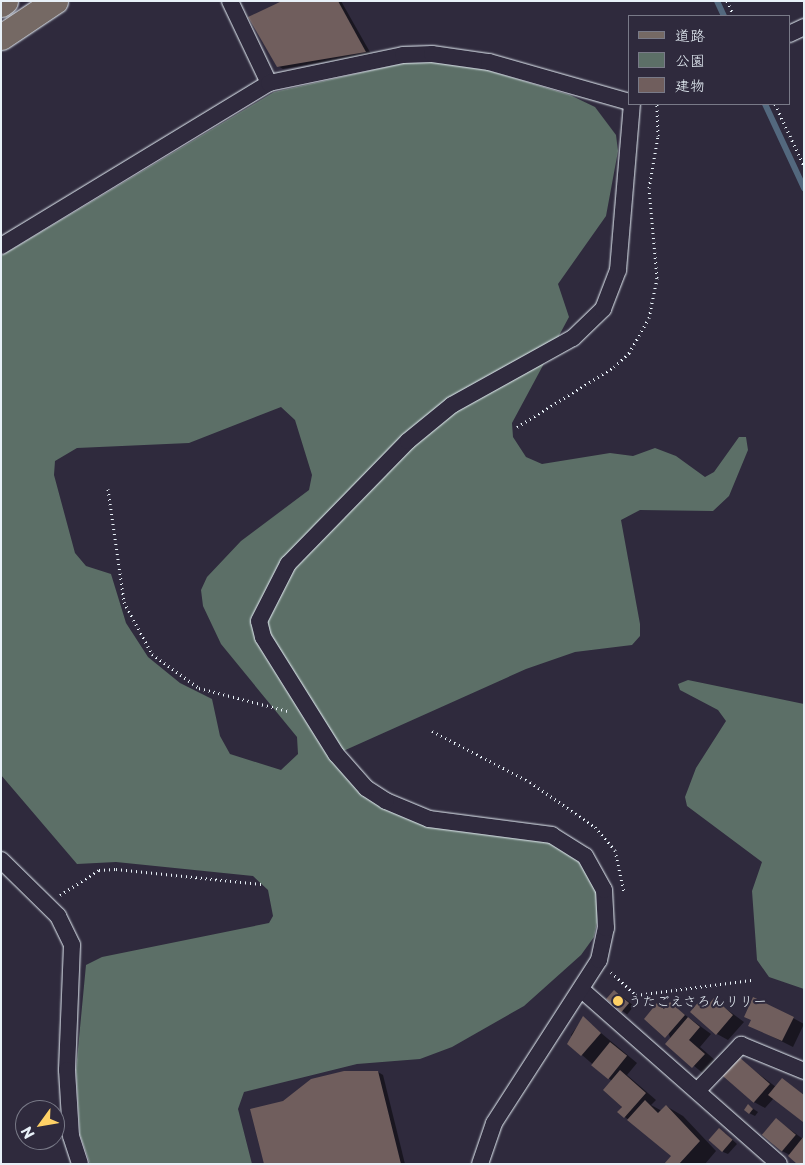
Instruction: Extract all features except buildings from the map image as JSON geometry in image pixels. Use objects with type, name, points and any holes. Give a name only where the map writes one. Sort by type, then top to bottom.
[{"type":"main road","points":[[1,4],[5,1]]},
{"type":"main road","points":[[1,37],[55,1]]},
{"type":"street","points":[[230,1],[269,83]]},
{"type":"street","points":[[790,34],[804,27]]},
{"type":"street","points":[[1,246],[269,83],[384,58],[432,54],[489,62],[628,102]]},
{"type":"street","points":[[480,1164],[494,1123],[509,1098],[583,991],[599,960],[607,909],[600,880],[584,856],[552,835],[429,818],[386,802],[350,772],[312,716],[263,637],[259,621],[274,584],[288,564],[429,422],[573,338],[603,309],[618,270],[630,105]]},
{"type":"street","points":[[1,860],[47,904],[67,930],[75,962],[67,1070],[71,1136],[80,1164]]},
{"type":"street","points":[[583,991],[779,1164]]},
{"type":"street","points":[[696,1091],[741,1045],[750,1045],[804,1071]]},
{"type":"path","points":[[727,1],[734,15]]},
{"type":"path","points":[[775,105],[804,166]]},
{"type":"path","points":[[108,489],[124,602],[152,654],[199,688],[312,716]]},
{"type":"path","points":[[47,904],[99,870],[116,869],[261,884]]},
{"type":"green space","points":[[432,62],[487,70],[570,95],[595,107],[616,135],[618,151],[606,216],[558,284],[569,317],[512,423],[513,437],[526,457],[542,464],[610,453],[633,456],[655,448],[676,456],[705,477],[714,472],[739,437],[746,437],[748,450],[729,496],[713,511],[640,510],[621,520],[640,624],[640,636],[632,645],[575,652],[526,669],[341,752],[382,807],[550,840],[580,860],[598,891],[599,913],[594,937],[581,955],[524,1006],[452,1047],[420,1059],[357,1064],[244,1092],[238,1109],[252,1164],[90,1164],[80,1135],[76,1070],[86,965],[102,957],[269,923],[273,916],[268,890],[253,876],[116,862],[77,864],[1,775],[1,256],[274,92],[404,63]],"holes":[[[281,407],[295,420],[312,475],[309,490],[241,541],[207,577],[201,590],[203,606],[221,644],[297,737],[298,754],[281,770],[230,754],[220,736],[212,699],[180,683],[148,657],[126,623],[111,574],[86,566],[75,553],[54,475],[55,461],[77,448],[189,443]]]},
{"type":"green space","points":[[688,680],[804,704],[804,989],[769,977],[757,960],[752,891],[762,862],[687,806],[685,797],[696,768],[726,721],[718,710],[680,690],[678,684]]},
{"type":"waterway","points":[[717,1],[724,15]]},
{"type":"waterway","points":[[765,105],[804,188]]},
{"type":"place","name":"うたごえさろんリリー","points":[[618,1001]]}]
